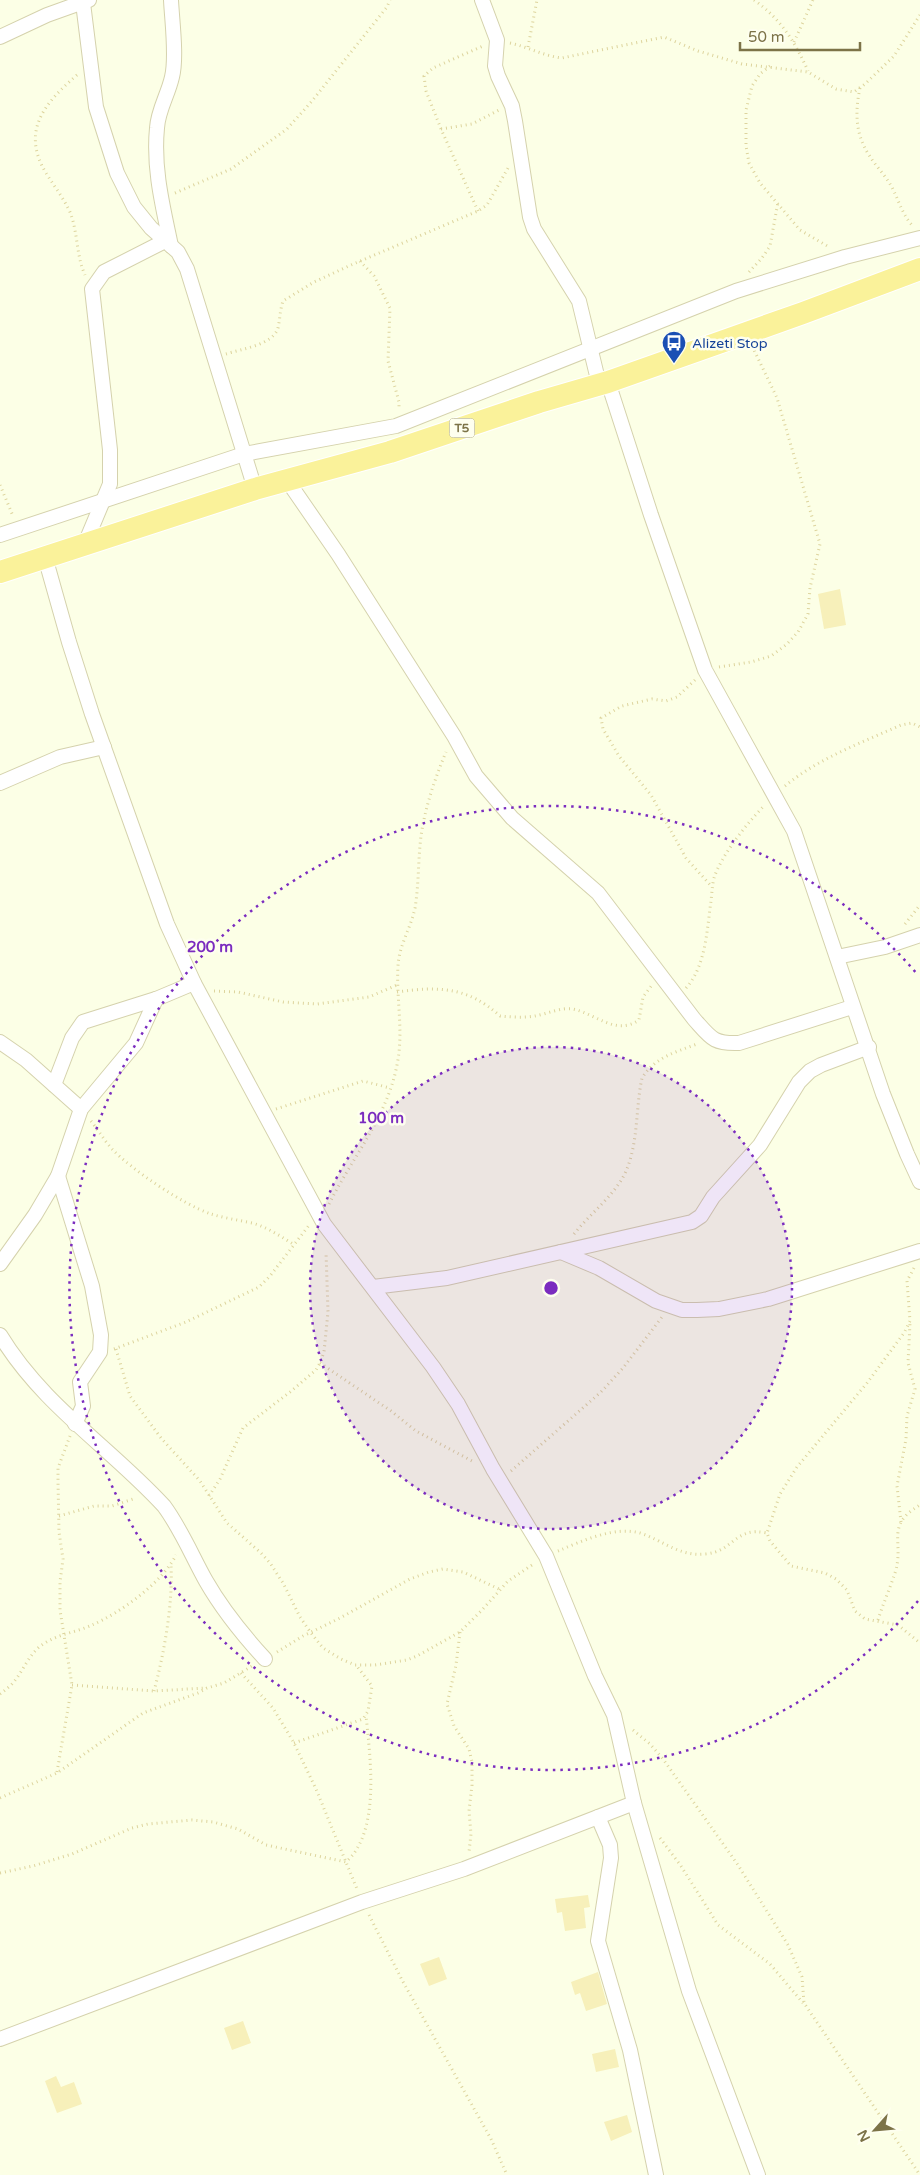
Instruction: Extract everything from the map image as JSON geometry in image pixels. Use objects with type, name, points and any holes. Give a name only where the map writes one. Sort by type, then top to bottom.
[{"type":"highway","name":"T5","points":[[0,572],[255,489],[390,452],[603,383],[920,268]]},
{"type":"street","points":[[168,244],[155,158],[157,126],[162,103],[173,76],[171,0]]},
{"type":"street","points":[[482,0],[497,40],[495,66],[512,106],[526,198],[534,229],[579,301],[603,383],[705,670],[794,831],[852,1007],[869,1047],[890,1113],[920,1182]]},
{"type":"street","points":[[0,37],[47,15],[86,1],[89,64],[96,107],[123,187],[134,206],[151,228],[178,252],[187,269],[255,489]]},
{"type":"street","points":[[0,534],[244,454],[396,426],[736,291],[917,233]]},
{"type":"street","points":[[84,546],[110,484],[110,450],[92,289],[104,272],[168,244]]},
{"type":"street","points":[[287,480],[338,554],[454,736],[476,776],[512,818],[598,893],[694,1019],[712,1038],[722,1043],[739,1043],[852,1007]]},
{"type":"street","points":[[45,557],[69,642],[104,747],[167,924],[196,987],[321,1219],[374,1287],[458,1404],[546,1556],[595,1676],[614,1715],[635,1807],[689,1991],[758,2175]]},
{"type":"street","points":[[0,783],[60,757],[104,747]]},
{"type":"street","points":[[837,957],[884,947],[920,935]]},
{"type":"street","points":[[54,1085],[72,1038],[83,1022],[196,987]]},
{"type":"street","points":[[0,1264],[35,1214],[58,1176],[81,1108],[136,1043],[156,999]]},
{"type":"street","points":[[0,1042],[16,1052],[81,1108]]},
{"type":"street","points":[[374,1287],[447,1278],[597,1242],[681,1225],[699,1218],[713,1197],[760,1145],[799,1082],[810,1071],[821,1065],[869,1047]]},
{"type":"street","points":[[58,1176],[98,1310],[101,1335],[100,1352],[80,1382],[83,1406],[76,1425]]},
{"type":"street","points":[[561,1252],[599,1268],[670,1307],[697,1310],[719,1309],[756,1301],[920,1251]]},
{"type":"street","points":[[0,1335],[15,1361],[40,1390],[152,1493],[174,1521],[207,1582],[227,1613],[265,1659]]},
{"type":"street","points":[[0,1356],[15,1361]]},
{"type":"street","points":[[0,2039],[362,1902],[464,1869],[598,1817],[635,1807]]},
{"type":"street","points":[[598,1817],[610,1845],[611,1858],[598,1941],[630,2050],[656,2175]]},
{"type":"path","points":[[162,201],[189,186],[231,169],[287,129],[382,14],[390,0]]},
{"type":"path","points":[[528,47],[537,0]]},
{"type":"path","points":[[754,0],[768,10],[789,33],[808,72]]},
{"type":"path","points":[[794,42],[813,0]]},
{"type":"path","points":[[478,211],[441,129],[424,81],[424,74],[456,57],[497,40],[528,47],[549,56],[562,58],[664,37],[720,58],[742,64],[808,72],[836,90],[854,92],[894,56],[920,15]]},
{"type":"path","points":[[89,64],[45,106],[37,123],[36,144],[41,162],[70,212],[83,270],[92,289]]},
{"type":"path","points":[[770,66],[760,74],[752,86],[746,110],[746,146],[749,163],[753,172],[800,230],[845,257]]},
{"type":"path","points":[[860,88],[856,106],[856,120],[861,141],[868,155],[891,185],[906,216],[917,233]]},
{"type":"path","points":[[441,129],[472,124],[512,106]]},
{"type":"path","points":[[215,358],[265,341],[275,334],[278,327],[278,313],[283,301],[314,282],[478,211],[487,205],[519,145]]},
{"type":"path","points":[[736,291],[767,252],[775,226],[778,202]]},
{"type":"path","points":[[360,261],[374,276],[390,308],[388,361],[399,402],[399,416],[396,426]]},
{"type":"path","points":[[712,887],[686,858],[651,795],[619,756],[603,729],[601,718],[622,706],[652,699],[666,701],[677,698],[705,670],[760,660],[771,656],[788,644],[798,632],[808,614],[810,588],[820,544],[790,435],[777,398],[745,333]]},
{"type":"path","points":[[678,997],[696,976],[705,936],[712,887],[717,870],[744,828],[774,796],[797,777],[831,757],[901,725],[912,723],[920,727]]},
{"type":"path","points":[[100,1352],[116,1349],[186,1322],[259,1287],[270,1276],[293,1244],[321,1219],[382,1112],[397,1066],[401,1034],[397,992],[400,950],[414,909],[421,835],[426,812],[442,762],[454,736]]},
{"type":"path","points":[[397,992],[425,988],[464,993],[485,1003],[500,1016],[535,1016],[552,1011],[573,1009],[610,1024],[622,1026],[632,1025],[639,1020],[643,997],[662,975]]},
{"type":"path","points":[[196,987],[238,992],[283,1002],[317,1004],[369,997],[397,985]]},
{"type":"path","points":[[561,1252],[623,1178],[630,1158],[642,1078],[649,1067],[658,1060],[712,1038]]},
{"type":"path","points":[[264,1113],[363,1081],[390,1088]]},
{"type":"path","points":[[81,1108],[112,1149],[140,1173],[176,1196],[212,1214],[253,1224],[272,1231],[293,1244]]},
{"type":"path","points":[[209,1496],[220,1479],[243,1428],[290,1392],[316,1370],[320,1363],[324,1352],[329,1294],[321,1219]]},
{"type":"path","points":[[878,1620],[895,1573],[901,1522],[897,1486],[906,1439],[907,1416],[914,1389],[908,1368],[910,1321],[907,1280],[916,1266]]},
{"type":"path","points":[[320,1363],[391,1410],[416,1431],[463,1458],[498,1474],[574,1418],[601,1392],[623,1368],[670,1307]]},
{"type":"path","points":[[910,1321],[904,1333],[867,1383],[796,1467],[780,1494],[767,1533],[770,1541],[792,1566],[825,1573],[836,1579],[848,1590],[855,1611],[865,1619],[898,1625],[920,1643]]},
{"type":"path","points":[[116,1349],[130,1396],[161,1438],[200,1481],[227,1523],[270,1563],[311,1633],[326,1650],[341,1660],[355,1665],[375,1665],[407,1660],[460,1632],[483,1610],[499,1590],[517,1574],[546,1556],[586,1540],[622,1532],[641,1534],[684,1553],[693,1555],[720,1551],[742,1534],[750,1531],[767,1533]]},
{"type":"path","points":[[57,1773],[72,1685],[60,1610],[60,1582],[63,1559],[59,1532],[58,1468],[65,1446],[76,1425]]},
{"type":"path","points":[[59,1516],[94,1506],[112,1506],[152,1493]]},
{"type":"path","points":[[901,1522],[905,1515],[920,1505]]},
{"type":"path","points":[[0,1694],[12,1684],[29,1658],[45,1643],[93,1625],[120,1609],[156,1582],[171,1565],[184,1539]]},
{"type":"path","points":[[154,1691],[171,1599],[171,1565]]},
{"type":"path","points":[[0,1798],[57,1773],[144,1713],[224,1683],[410,1579],[443,1569],[463,1572],[499,1590]]},
{"type":"path","points":[[460,1632],[456,1665],[447,1704],[454,1726],[469,1749],[473,1770],[469,1811],[470,1849],[464,1869]]},
{"type":"path","points":[[346,1862],[362,1843],[371,1791],[366,1715],[372,1686],[355,1665]]},
{"type":"path","points":[[241,1673],[273,1708],[294,1743],[316,1789],[362,1902],[402,1980],[491,2139],[507,2175]]},
{"type":"path","points":[[72,1685],[154,1691],[207,1688]]},
{"type":"path","points":[[294,1743],[358,1722],[366,1715]]},
{"type":"path","points":[[614,1715],[650,1744],[663,1759],[738,1865],[788,1945],[802,1977],[804,2003]]},
{"type":"path","points":[[635,1807],[682,1866],[718,1925],[770,1964],[804,2003],[920,2175]]},
{"type":"path","points":[[0,1873],[72,1854],[132,1828],[148,1824],[192,1820],[213,1822],[238,1829],[266,1845],[346,1862]]},
{"type":"building","points":[[840,589],[846,625],[824,629],[818,594]]},
{"type":"building","points":[[588,1895],[590,1907],[584,1908],[586,1928],[565,1931],[562,1912],[557,1913],[555,1899]]},
{"type":"building","points":[[439,1957],[447,1979],[429,1986],[420,1964]]},
{"type":"building","points":[[598,1972],[607,2004],[586,2011],[580,1993],[575,1995],[571,1982]]},
{"type":"building","points":[[243,2021],[251,2043],[232,2050],[224,2028]]},
{"type":"building","points":[[615,2049],[619,2067],[596,2072],[592,2054]]},
{"type":"building","points":[[56,2076],[61,2087],[74,2082],[82,2104],[57,2113],[45,2081]]},
{"type":"building","points":[[627,2115],[632,2132],[611,2141],[604,2122]]},
{"type":"place","name":"Alizeti Stop","points":[[674,364]]}]
